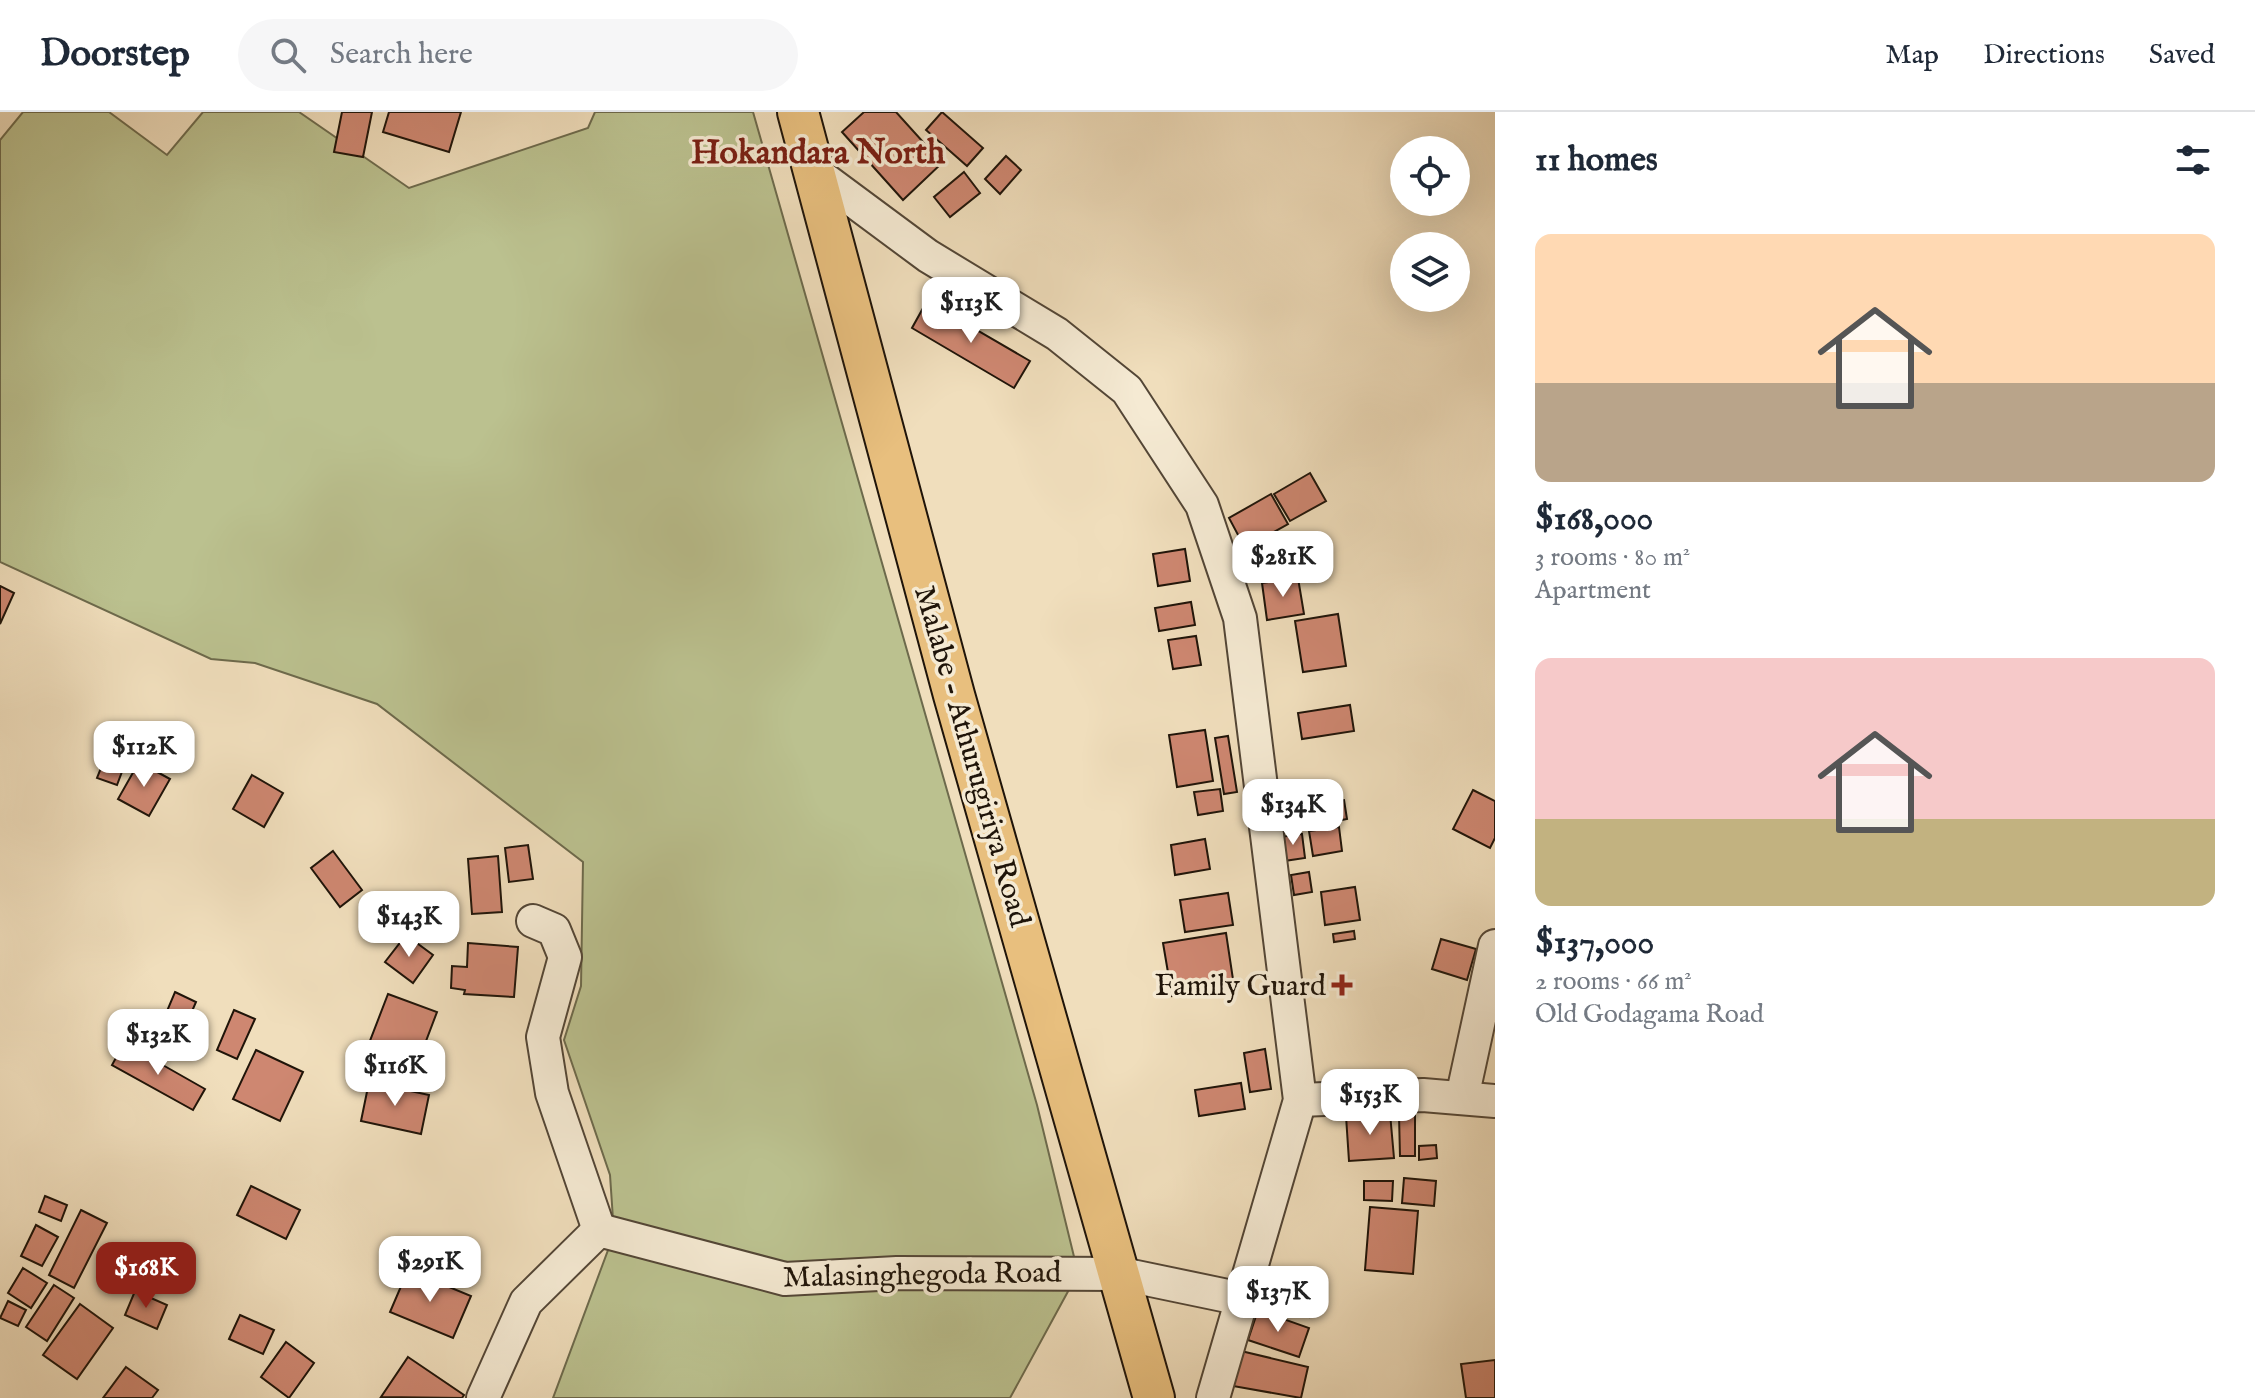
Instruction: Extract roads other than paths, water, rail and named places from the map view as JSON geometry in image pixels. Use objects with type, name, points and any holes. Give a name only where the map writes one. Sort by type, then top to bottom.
[{"type":"main road","name":"Malabe - Athurugiriya Road","points":[[798,112],[954,695],[1122,1274],[1154,1398]]},
{"type":"street","points":[[816,173],[928,256],[1057,334],[1127,390],[1202,505],[1240,618],[1300,1100],[1213,1398]]},
{"type":"street","points":[[483,1398],[526,1302],[599,1230],[552,1093],[543,1037],[565,957],[554,930],[533,921]]},
{"type":"street","points":[[1462,1098],[1495,946]]},
{"type":"street","points":[[1300,1100],[1423,1095],[1495,1101]]},
{"type":"street","name":"Malasinghegoda Road","points":[[599,1230],[785,1279],[897,1273],[1122,1274],[1242,1299]]},
{"type":"place","name":"Family Guard","points":[[1342,985]]},
{"type":"district","name":"Hokandara North","points":[[818,151]]}]
